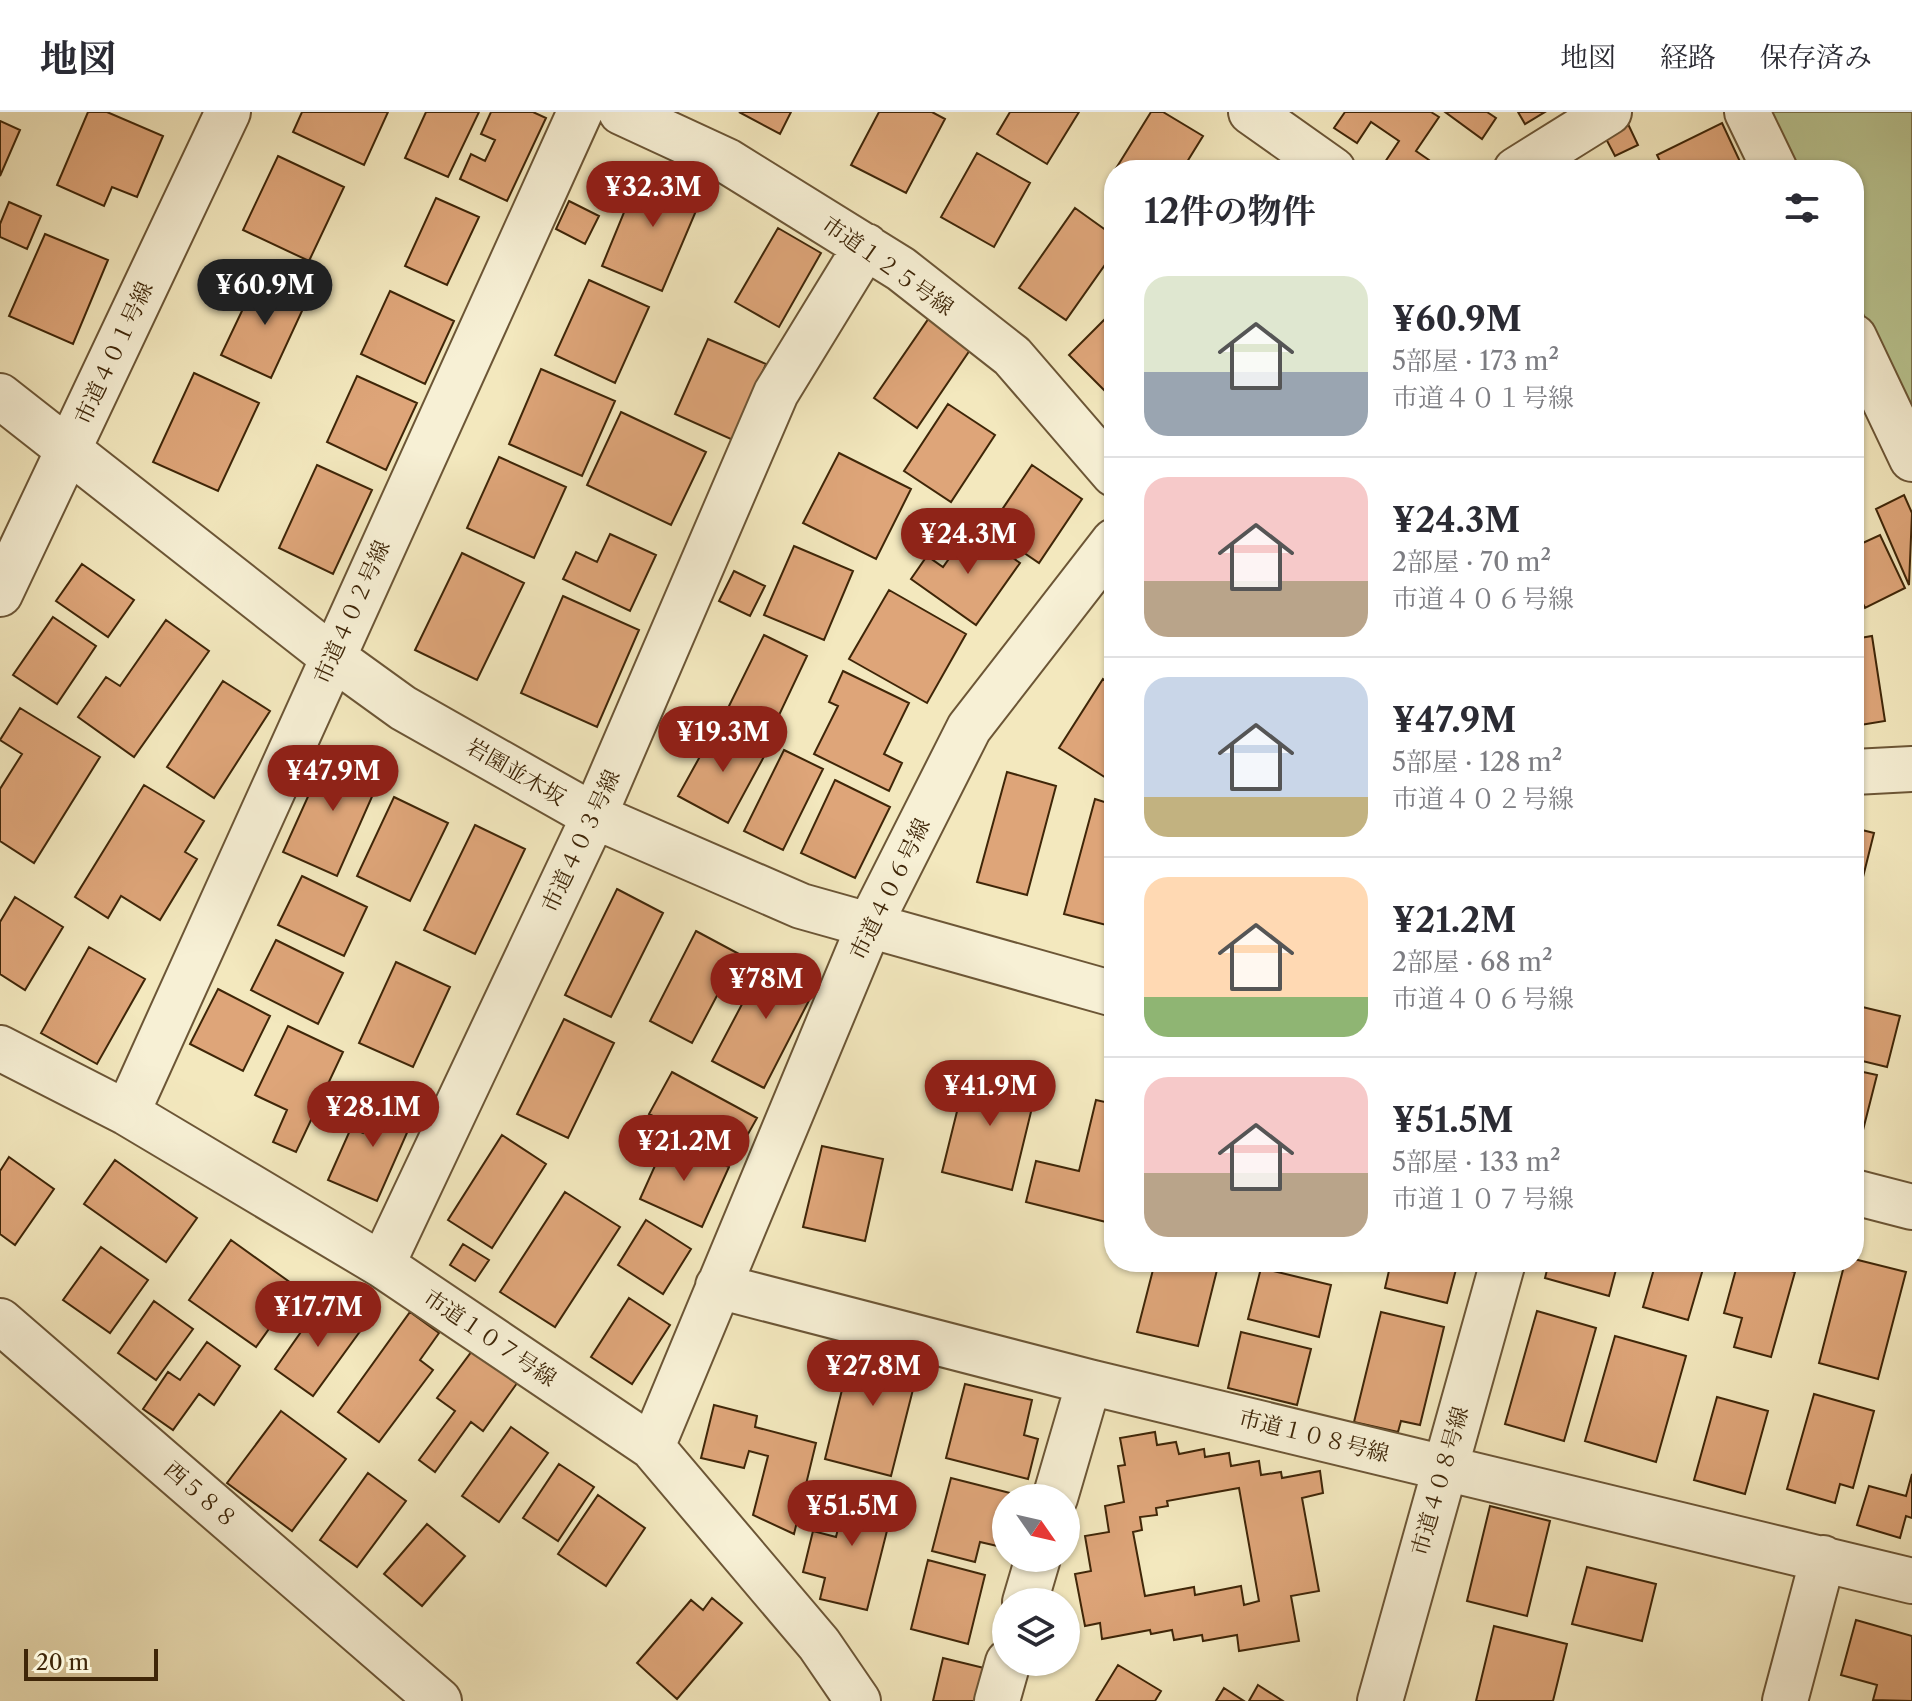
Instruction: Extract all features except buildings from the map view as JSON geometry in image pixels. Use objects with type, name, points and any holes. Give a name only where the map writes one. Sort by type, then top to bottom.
[{"type":"street","name":"市道４０１号線","points":[[0,594],[228,112]]},
{"type":"street","name":"市道４０２号線","points":[[127,1113],[331,656],[580,112]]},
{"type":"street","name":"市道１２５号線","points":[[621,112],[727,161],[866,246],[1012,356],[1104,462]]},
{"type":"street","points":[[1251,112],[1319,160]]},
{"type":"street","points":[[1532,160],[1609,112]]},
{"type":"street","points":[[1747,112],[1770,160]]},
{"type":"street","name":"市道４０３号線","points":[[382,1265],[594,816],[776,393],[866,246]]},
{"type":"street","points":[[1864,358],[1912,459]]},
{"type":"street","name":"岩園並木坂","points":[[0,396],[331,656],[403,708],[594,816],[801,906],[1104,991]]},
{"type":"street","name":"市道４０６号線","points":[[652,1447],[869,926],[969,728],[1104,554]]},
{"type":"street","points":[[1864,771],[1912,769]]},
{"type":"street","name":"市道１０７号線","points":[[0,1048],[127,1113],[382,1265],[652,1447],[810,1633],[858,1701]]},
{"type":"street","points":[[1864,1195],[1912,1207]]},
{"type":"street","name":"市道４０８号線","points":[[1380,1701],[1443,1467],[1500,1272]]},
{"type":"street","name":"市道１０８号線","points":[[718,1286],[1089,1382],[1912,1581]]},
{"type":"street","name":"西５８８","points":[[0,1321],[439,1701]]},
{"type":"street","points":[[1059,1484],[1089,1382]]},
{"type":"street","points":[[1785,1701],[1823,1558]]},
{"type":"street","points":[[997,1701],[1004,1676]]},
{"type":"green space","points":[[1765,112],[1912,112],[1912,414],[1864,316],[1864,160],[1788,160]]}]
